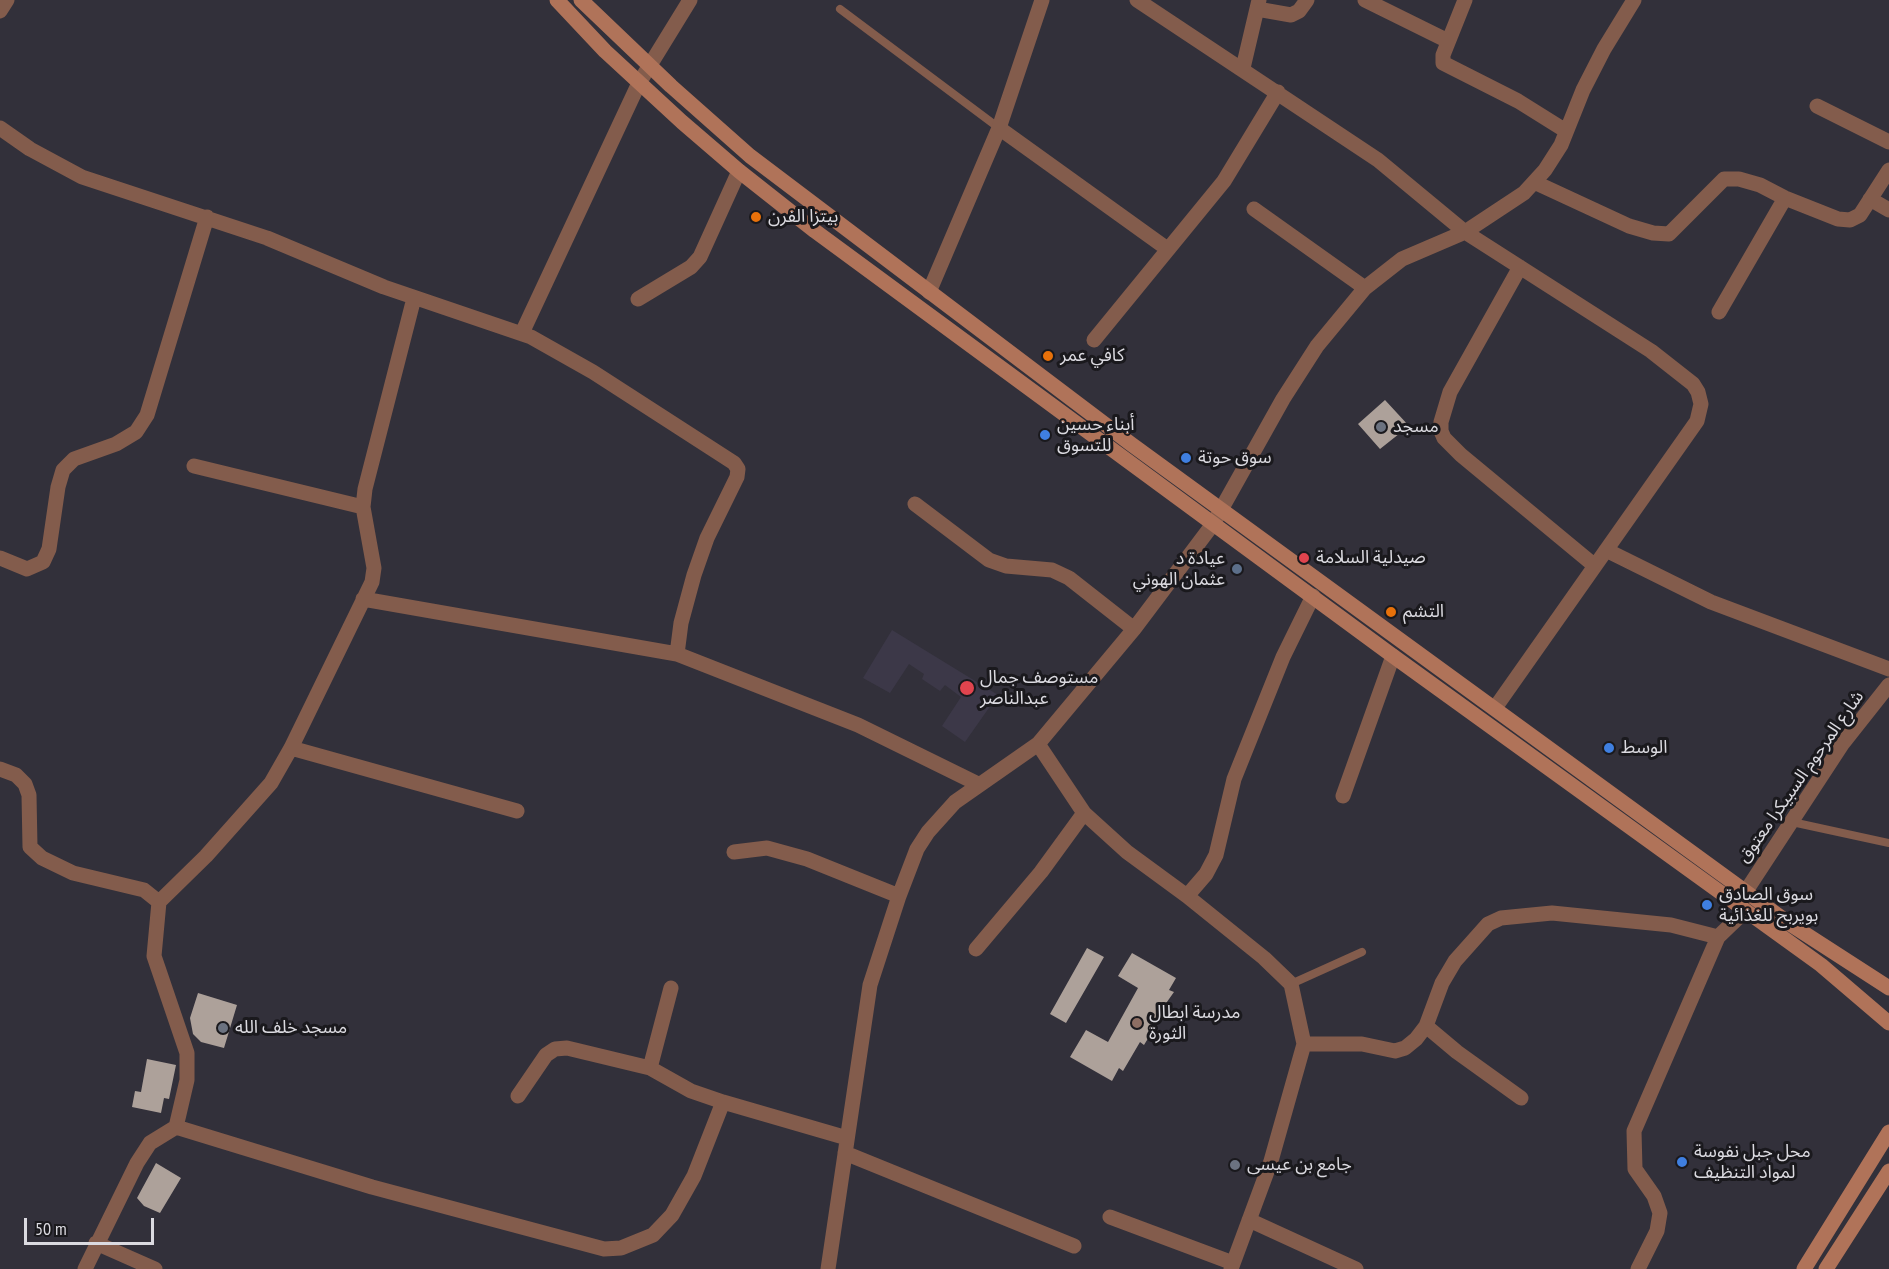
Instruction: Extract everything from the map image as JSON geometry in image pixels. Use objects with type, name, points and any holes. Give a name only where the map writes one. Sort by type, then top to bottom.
[{"type":"main road","points":[[556,0],[639,83],[739,171],[1213,524],[1744,912],[1821,965],[1889,1023]]},
{"type":"main road","points":[[581,0],[750,156],[929,292],[1222,510],[1790,924],[1889,988]]},
{"type":"main road","points":[[1804,1269],[1889,1132]]},
{"type":"main road","points":[[1826,1269],[1889,1172]]},
{"type":"street","points":[[0,11],[8,0]]},
{"type":"street","points":[[522,333],[639,83],[651,67],[690,0]]},
{"type":"street","points":[[929,292],[999,128],[1042,0]]},
{"type":"street","points":[[1137,0],[1378,159],[1465,232],[1651,351],[1693,384],[1698,392],[1701,404],[1697,421],[1495,708]]},
{"type":"street","points":[[1243,68],[1258,4],[1291,15],[1299,11],[1307,0]]},
{"type":"street","points":[[1366,0],[1448,41]]},
{"type":"street","points":[[1465,0],[1448,41],[1443,63],[1518,101],[1566,131]]},
{"type":"street","points":[[828,1269],[870,985],[917,849],[948,808],[978,784],[1038,744],[1134,629],[1213,524],[1283,399],[1317,346],[1365,288],[1402,259],[1465,232],[1524,193],[1545,170],[1566,131],[1593,69],[1634,0]]},
{"type":"street","points":[[1094,340],[1166,248],[1224,180],[1278,92]]},
{"type":"street","points":[[1817,106],[1889,142]]},
{"type":"street","points":[[0,128],[30,149],[82,177],[278,242],[414,298],[522,333],[593,372],[734,463],[738,469],[734,484],[707,538],[694,575],[681,623],[677,654]]},
{"type":"street","points":[[999,128],[1166,248]]},
{"type":"street","points":[[638,299],[691,267],[700,257],[739,171]]},
{"type":"street","points":[[1534,182],[1629,226],[1653,233],[1669,234],[1714,186],[1724,179],[1739,179],[1760,185],[1785,198],[1838,219],[1850,220],[1860,215],[1889,171]]},
{"type":"street","points":[[1719,312],[1785,198]]},
{"type":"street","points":[[1870,199],[1889,210]]},
{"type":"street","points":[[1254,209],[1365,288]]},
{"type":"street","points":[[0,558],[27,568],[43,562],[50,549],[58,487],[63,470],[74,459],[116,444],[136,432],[147,415],[207,217]]},
{"type":"street","points":[[1520,267],[1450,392],[1441,422],[1441,431],[1444,438],[1461,455],[1594,566]]},
{"type":"street","points":[[85,1269],[137,1162],[150,1143],[176,1127],[187,1080],[187,1053],[154,956],[159,902],[206,856],[270,783],[291,747],[372,582],[374,568],[363,507],[388,394],[414,298]]},
{"type":"street","points":[[194,466],[363,507]]},
{"type":"street","points":[[915,504],[989,560],[1005,566],[1052,570],[1069,578],[1134,629]]},
{"type":"street","points":[[1606,550],[1711,602],[1889,669]]},
{"type":"street","points":[[1187,896],[1206,874],[1216,855],[1234,779],[1283,657],[1313,596]]},
{"type":"street","points":[[363,598],[677,654],[858,725],[978,784]]},
{"type":"street","points":[[1343,796],[1393,656]]},
{"type":"street","name":"شارع المرحوم السبيكرا معتوق","points":[[1746,891],[1843,743],[1889,685]]},
{"type":"street","points":[[1038,744],[1084,813],[1127,852],[1187,896],[1264,958],[1291,984],[1304,1044],[1271,1161],[1232,1266],[1110,1216]]},
{"type":"street","points":[[291,747],[517,810]]},
{"type":"street","points":[[0,769],[16,776],[25,784],[29,795],[30,847],[42,858],[73,873],[144,890],[159,902]]},
{"type":"street","points":[[976,949],[1041,872],[1084,813]]},
{"type":"street","points":[[734,852],[767,848],[807,859],[899,896]]},
{"type":"street","points":[[1638,1269],[1658,1231],[1660,1213],[1654,1196],[1635,1169],[1634,1131],[1719,937],[1744,912]]},
{"type":"street","points":[[1304,1044],[1362,1044],[1395,1051],[1411,1044],[1426,1026],[1442,983],[1455,961],[1488,924],[1501,918],[1563,914],[1671,925],[1719,937]]},
{"type":"street","points":[[650,1068],[671,988]]},
{"type":"street","points":[[1426,1026],[1457,1053],[1521,1098]]},
{"type":"street","points":[[518,1096],[537,1065],[555,1049],[578,1050],[650,1068],[692,1091],[847,1138]]},
{"type":"street","points":[[176,1127],[372,1187],[604,1249],[638,1243],[664,1226],[682,1200],[694,1176],[723,1102]]},
{"type":"street","points":[[845,1153],[1074,1246]]},
{"type":"street","points":[[1249,1220],[1356,1269]]},
{"type":"street","points":[[96,1243],[155,1269]]},
{"type":"lane","points":[[840,9],[999,128]]},
{"type":"lane","points":[[1792,822],[1889,843]]},
{"type":"lane","points":[[1291,984],[1362,952]]},
{"type":"shaded area","name":"مستوصف جمال عبدالناصر","points":[[892,630],[998,695],[965,742],[942,726],[961,697],[945,685],[940,691],[922,679],[924,674],[909,664],[890,693],[863,678]]},
{"type":"building","points":[[1385,400],[1409,426],[1380,449],[1358,424]]},
{"type":"building","points":[[1087,948],[1104,957],[1066,1023],[1050,1014]]},
{"type":"building","points":[[1132,953],[1176,978],[1169,990],[1174,992],[1157,1016],[1161,1017],[1144,1045],[1140,1042],[1123,1071],[1119,1068],[1112,1081],[1070,1057],[1086,1030],[1108,1042],[1138,988],[1118,976]]},
{"type":"building","points":[[198,993],[237,1005],[224,1048],[201,1042],[193,1034],[190,1018]]},
{"type":"building","points":[[147,1059],[176,1065],[169,1099],[164,1098],[161,1113],[132,1107],[135,1091],[141,1092]]},
{"type":"building","points":[[156,1163],[181,1178],[160,1213],[144,1206],[137,1198]]},
{"type":"place","name":"بيتزا الفرن","points":[[756,217]]},
{"type":"place","name":"كافي عمر","points":[[1048,356]]},
{"type":"place","name":"مسجد","points":[[1381,427]]},
{"type":"place","name":"أبناء حسين للتسوق","points":[[1045,435]]},
{"type":"place","name":"سوق حوتة","points":[[1186,458]]},
{"type":"place","name":"صيدلية السلامة","points":[[1304,558]]},
{"type":"place","name":"عيادة د عثمان الهوني","points":[[1237,569]]},
{"type":"place","name":"التشم","points":[[1391,612]]},
{"type":"place","name":"مستوصف جمال عبدالناصر","points":[[967,688]]},
{"type":"place","name":"الوسط","points":[[1609,748]]},
{"type":"place","name":"سوق الصادق بويربح للغذائية","points":[[1707,905]]},
{"type":"place","name":"مدرسة ابطال الثورة","points":[[1137,1023]]},
{"type":"place","name":"مسجد خلف الله","points":[[223,1028]]},
{"type":"place","name":"محل جبل نفوسة لمواد التنظيف","points":[[1682,1162]]},
{"type":"place","name":"جامع بن عيسى","points":[[1235,1165]]}]
